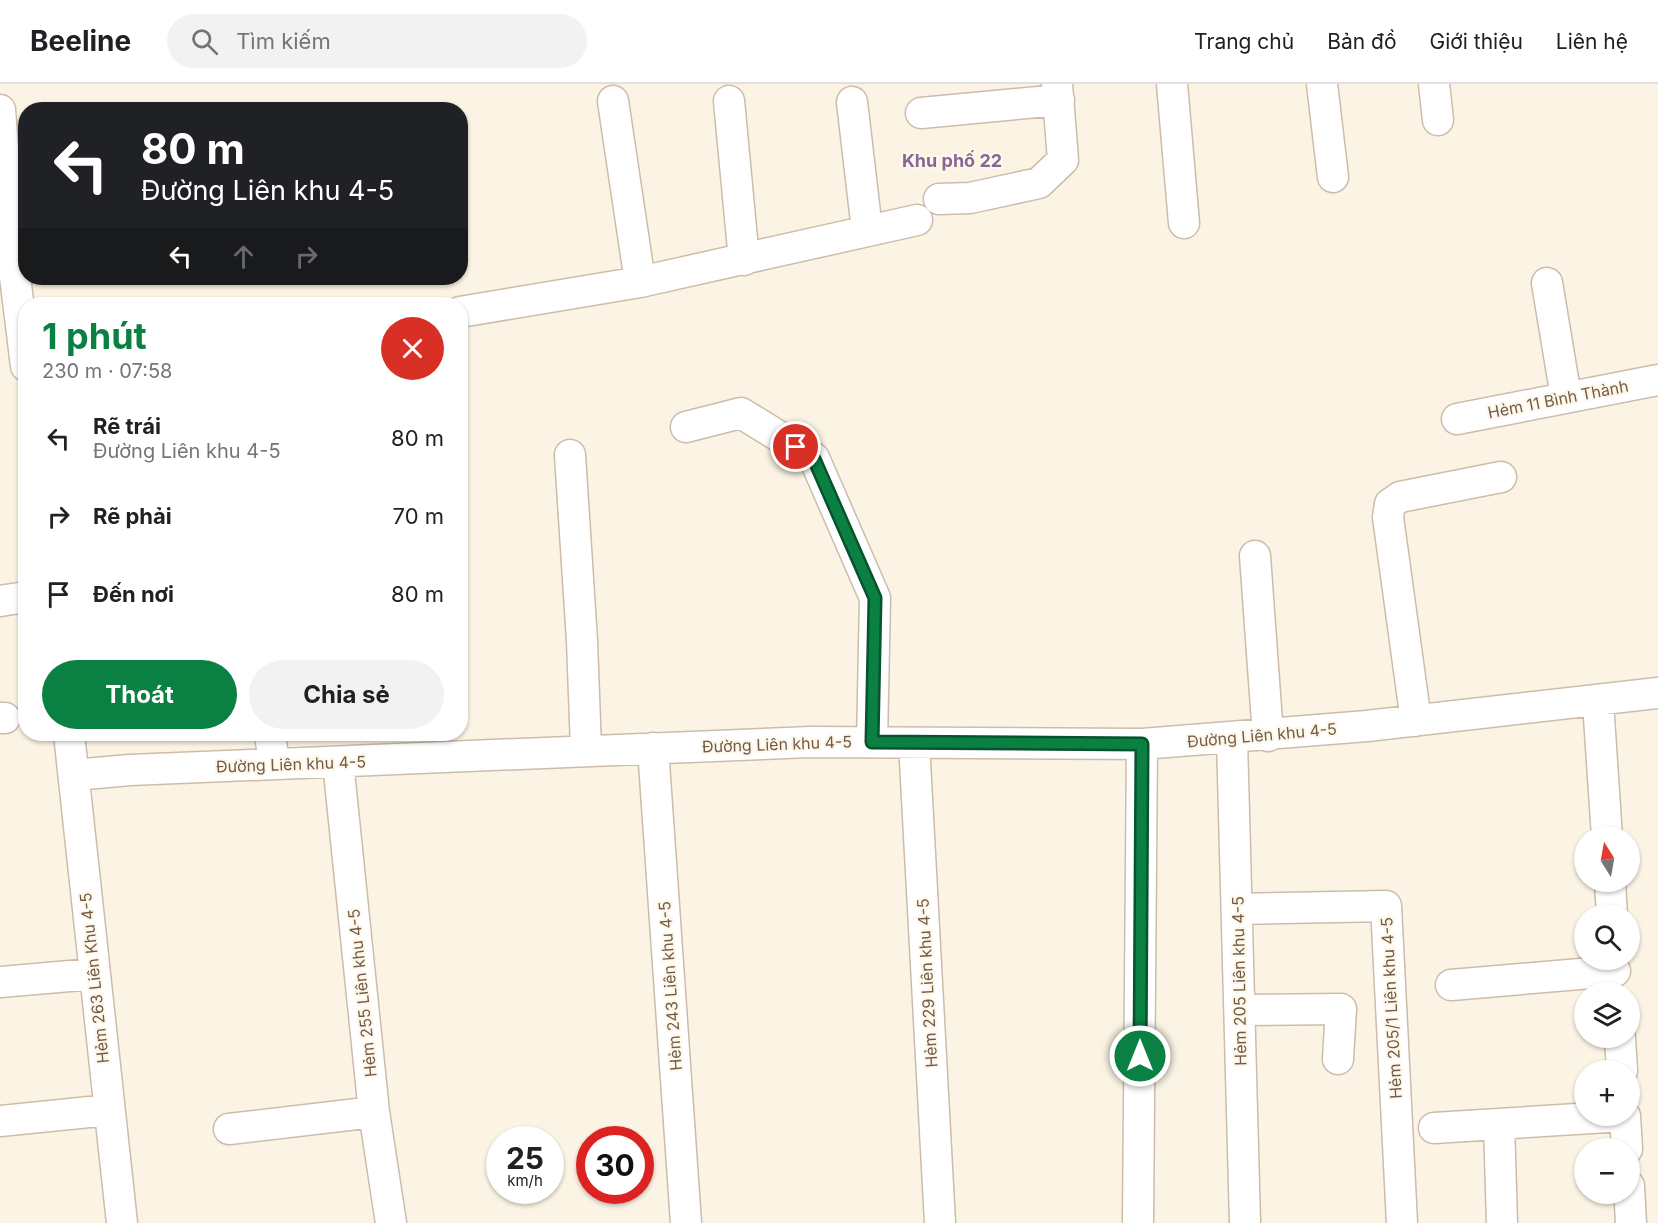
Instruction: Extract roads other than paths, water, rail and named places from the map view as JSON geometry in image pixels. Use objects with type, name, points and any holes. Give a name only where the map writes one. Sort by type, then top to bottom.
[{"type":"street","points":[[1172,84],[1184,223]]},
{"type":"street","points":[[1322,84],[1333,177]]},
{"type":"street","points":[[1434,84],[1438,120]]},
{"type":"street","points":[[921,113],[1058,92],[1063,160],[1039,183],[970,198],[939,199]]},
{"type":"street","points":[[613,101],[640,282]]},
{"type":"street","points":[[729,101],[744,260]]},
{"type":"street","points":[[852,102],[867,230]]},
{"type":"street","points":[[0,110],[18,235],[10,323],[18,344]]},
{"type":"street","points":[[468,311],[640,282],[917,220]]},
{"type":"street","points":[[1547,283],[1566,397]]},
{"type":"street","name":"Hẻm 11 Bình Thành","points":[[1457,419],[1658,380]]},
{"type":"street","points":[[686,427],[741,413],[814,459],[875,598],[872,742]]},
{"type":"street","points":[[570,455],[582,641],[586,749]]},
{"type":"street","points":[[1416,721],[1388,517],[1390,504],[1400,497],[1501,477]]},
{"type":"street","points":[[1256,556],[1268,736]]},
{"type":"street","points":[[0,601],[18,598]]},
{"type":"street","name":"Đường Liên khu 4-5","points":[[74,775],[338,762],[426,746],[586,749],[872,742],[1142,744],[1268,736],[1598,702],[1658,693]]},
{"type":"street","points":[[1598,702],[1606,826]]},
{"type":"street","name":"Hẻm 205 Liên khu 4-5","points":[[1232,739],[1245,1223]]},
{"type":"street","name":"Hẻm 263 Liên Khu 4-5","points":[[70,741],[93,974],[122,1223]]},
{"type":"street","points":[[271,741],[274,764]]},
{"type":"street","name":"Hẻm 229 Liên khu 4-5","points":[[914,743],[940,1223]]},
{"type":"street","points":[[1138,1223],[1142,744]]},
{"type":"street","name":"Hẻm 243 Liên khu 4-5","points":[[653,748],[686,1223]]},
{"type":"street","name":"Hẻm 255 Liên khu 4-5","points":[[338,762],[374,1112],[391,1223]]},
{"type":"street","name":"Hẻm 205/1 Liên khu 4-5","points":[[1238,909],[1386,906],[1402,1223]]},
{"type":"street","points":[[0,982],[93,974]]},
{"type":"street","points":[[1451,984],[1615,975]]},
{"type":"street","points":[[1240,1010],[1341,1009],[1338,1059]]},
{"type":"street","points":[[0,1121],[109,1110]]},
{"type":"street","points":[[229,1129],[374,1112]]},
{"type":"street","points":[[1434,1128],[1574,1119]]},
{"type":"street","points":[[1499,1124],[1502,1223]]},
{"type":"street","points":[[1630,1204],[1631,1223]]},
{"type":"district","name":"Khu phố 22","points":[[952,161]]}]
